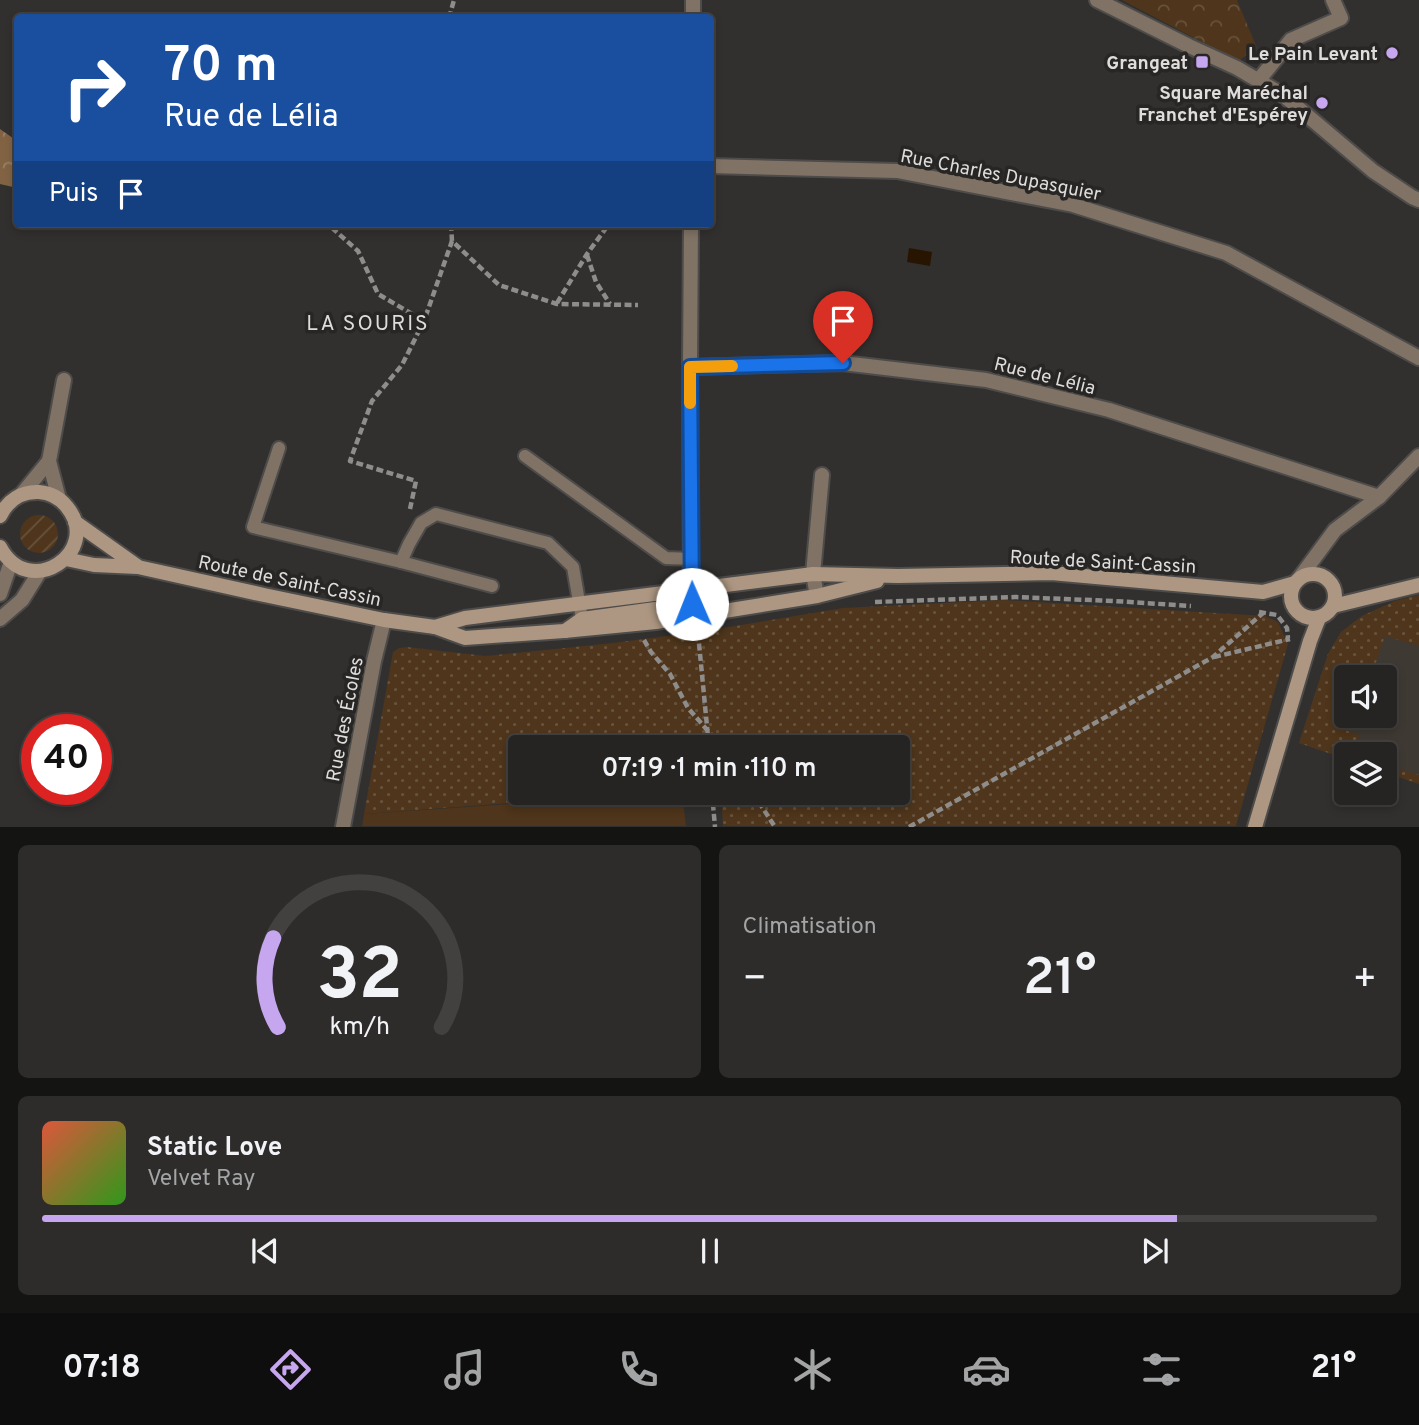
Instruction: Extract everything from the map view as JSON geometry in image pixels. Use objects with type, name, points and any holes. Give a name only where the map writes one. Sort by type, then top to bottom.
[{"type":"street","points":[[1097,0],[1237,68],[1283,95],[1373,170],[1419,200]]},
{"type":"street","points":[[1258,81],[1291,40],[1341,18],[1333,0]]},
{"type":"street","name":"Rue Charles Dupasquier","points":[[714,166],[897,171],[1073,205],[1226,253],[1419,358]]},
{"type":"street","points":[[691,228],[691,590]]},
{"type":"street","name":"Rue de Lélia","points":[[690,367],[843,363],[986,380],[1109,410],[1379,497]]},
{"type":"street","points":[[60,499],[49,461],[64,380]]},
{"type":"street","points":[[1296,581],[1307,574],[1317,574],[1328,579],[1335,591],[1333,606],[1329,611],[1314,618],[1298,613],[1290,595],[1296,581],[1335,530],[1379,497],[1419,456]]},
{"type":"street","points":[[0,516],[11,499],[49,461]]},
{"type":"street","points":[[817,596],[813,575],[822,475]]},
{"type":"street","points":[[0,547],[11,562],[25,570],[40,571],[50,570],[60,564],[75,544],[75,522],[71,511],[60,499],[44,492],[33,492],[11,499]]},
{"type":"street","name":"Route de Saint-Cassin","points":[[75,522],[138,567]]},
{"type":"street","points":[[1317,574],[1319,553]]},
{"type":"street","name":"Route de Saint-Cassin","points":[[66,559],[94,565],[138,567],[384,620],[435,628],[465,638],[656,622],[817,596],[898,576]]},
{"type":"street","points":[[0,594],[11,562]]},
{"type":"street","points":[[0,618],[22,600],[40,571]]},
{"type":"street","name":"Route de Saint-Cassin","points":[[435,628],[465,618],[581,611],[691,590],[813,575],[1051,573],[1263,592],[1294,608]]},
{"type":"street","name":"Route de Saint-Cassin","points":[[1263,592],[1296,581]]},
{"type":"street","points":[[1332,584],[1362,599]]},
{"type":"street","points":[[1333,606],[1419,585]]},
{"type":"street","name":"Route de Saint-Cassin","points":[[564,631],[581,611]]},
{"type":"street","points":[[1255,827],[1310,641],[1314,618]]},
{"type":"street","name":"Rue des Écoles","points":[[343,827],[373,662],[384,620]]},
{"type":"lane","points":[[279,448],[253,527],[492,586]]},
{"type":"lane","points":[[525,456],[666,558],[691,559]]},
{"type":"lane","points":[[401,562],[421,523],[436,514],[548,543],[573,567],[581,611]]},
{"type":"path","points":[[332,228],[358,251],[378,294],[424,321]]},
{"type":"path","points":[[421,523],[408,518],[416,481],[350,461],[372,401],[402,365],[424,321],[452,241],[451,228]]},
{"type":"path","points":[[557,304],[606,228]]},
{"type":"path","points":[[452,241],[499,285],[557,304],[638,305]]},
{"type":"path","points":[[587,254],[596,282],[610,304]]},
{"type":"path","points":[[870,602],[1015,597],[1197,607]]},
{"type":"path","points":[[1213,657],[1288,638],[1287,628],[1277,615],[1251,611]]},
{"type":"path","points":[[909,827],[1213,657],[1264,613]]},
{"type":"path","points":[[698,628],[708,733]]},
{"type":"path","points":[[653,635],[642,637],[650,652],[670,674],[688,708],[708,733]]},
{"type":"path","points":[[713,805],[715,827]]},
{"type":"path","points":[[761,805],[775,827]]},
{"type":"shaded area","points":[[909,248],[932,252],[930,266],[907,262]]},
{"type":"shaded area","points":[[1419,595],[1419,784],[1397,776],[1397,742],[1334,742],[1334,755],[1299,743],[1328,654],[1341,632],[1362,616],[1395,601]]},
{"type":"green space","points":[[1122,0],[1237,0],[1257,48],[1238,61]]},
{"type":"green space","points":[[0,129],[14,139],[14,187],[0,184]]},
{"type":"green space","points":[[39,515],[52,521],[58,534],[52,547],[39,553],[26,547],[20,534],[26,521]]},
{"type":"green space","points":[[1419,595],[1419,646],[1385,636],[1375,665],[1334,665],[1334,728],[1359,735],[1358,742],[1334,742],[1334,755],[1299,743],[1328,654],[1341,632],[1362,616],[1395,601]]},
{"type":"green space","points":[[1003,600],[1265,616],[1278,622],[1288,644],[1236,826],[723,826],[722,805],[910,805],[910,735],[508,735],[508,803],[364,814],[393,652],[399,648],[486,656],[705,631],[843,608]]},
{"type":"green space","points":[[1397,769],[1419,775],[1419,784],[1397,776]]},
{"type":"green space","points":[[508,804],[683,805],[686,826],[362,826],[364,814]]},
{"type":"slow traffic","points":[[690,403],[690,367],[732,366]]},
{"type":"place","name":"Le Pain Levant","points":[[1392,53]]},
{"type":"place","name":"Grangeat","points":[[1202,62]]},
{"type":"place","name":"Square Maréchal Franchet d'Espérey","points":[[1322,103]]},
{"type":"district","name":"LA SOURIS","points":[[368,323]]},
{"type":"route","points":[[692,604],[690,367],[843,363]]}]
